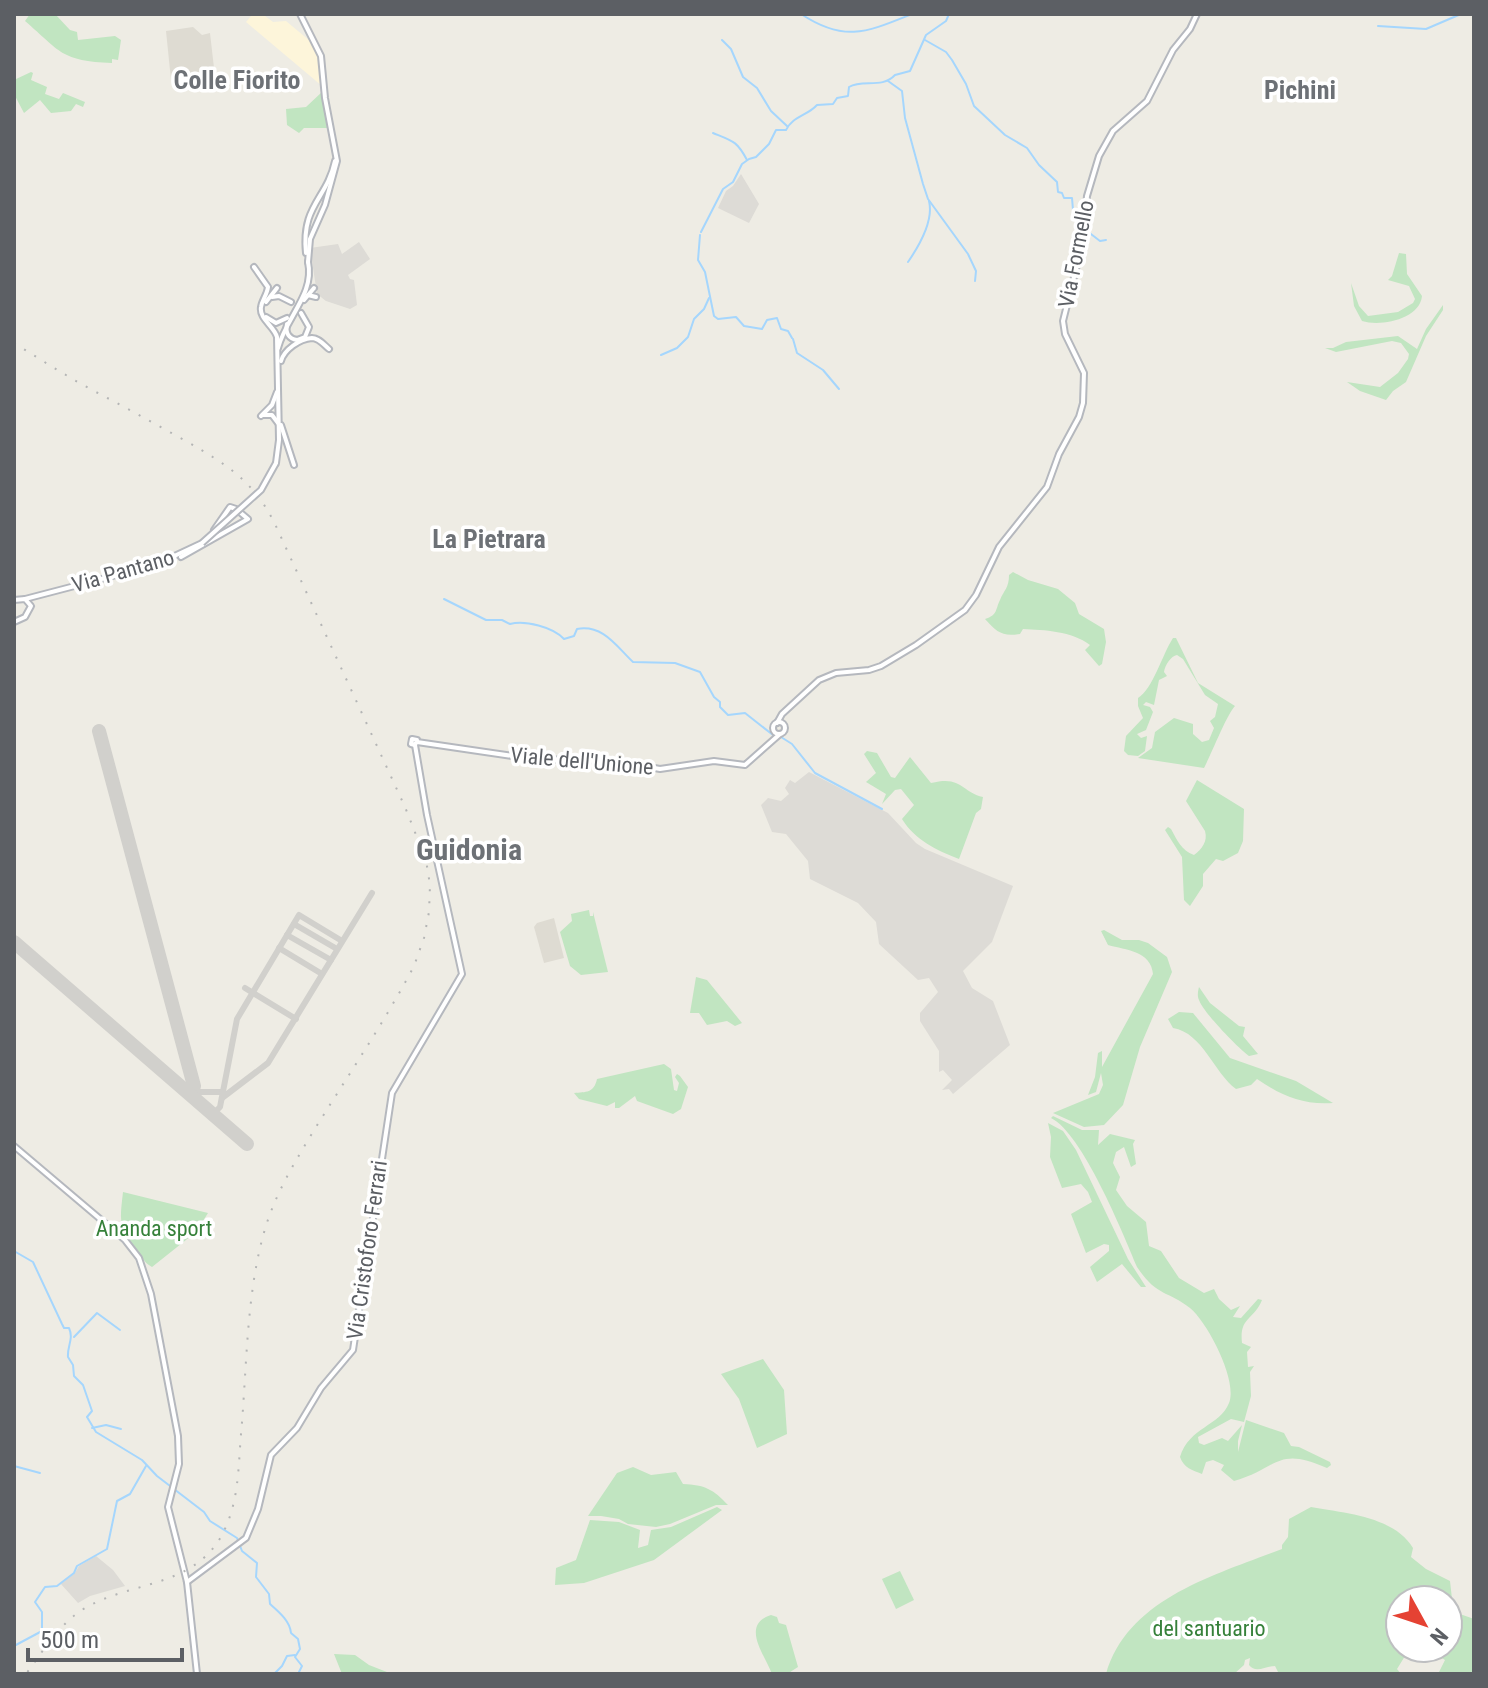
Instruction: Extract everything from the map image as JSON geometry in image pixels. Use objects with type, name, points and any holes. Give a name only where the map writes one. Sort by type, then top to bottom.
[{"type":"main road","points":[[300,14],[321,56],[336,167],[310,239],[308,262]]},
{"type":"main road","name":"Via Formello","points":[[772,739],[782,714],[819,680],[835,674],[880,667],[914,647],[964,610],[975,597],[1000,545],[1047,487],[1058,456],[1079,417],[1083,401],[1084,373],[1064,333],[1063,322],[1083,244],[1087,196],[1099,156],[1111,132],[1147,100],[1173,50],[1197,14]]},
{"type":"main road","points":[[306,296],[309,279],[305,236],[312,207],[331,174],[335,151]]},
{"type":"main road","points":[[312,207],[322,211]]},
{"type":"main road","points":[[254,267],[267,284],[268,297],[263,309],[269,320],[279,323],[291,316]]},
{"type":"main road","points":[[278,348],[291,316],[314,288]]},
{"type":"main road","points":[[268,297],[277,296],[291,302]]},
{"type":"main road","points":[[306,296],[316,297]]},
{"type":"main road","points":[[268,297],[261,312],[275,330],[278,348],[279,429]]},
{"type":"main road","points":[[291,316],[287,333],[293,339],[300,339],[307,335],[309,328],[301,313]]},
{"type":"main road","points":[[279,372],[284,353],[295,345],[314,338],[329,349]]},
{"type":"main road","points":[[279,384],[273,403],[261,416],[274,416],[279,429]]},
{"type":"main road","points":[[279,405],[284,435],[294,465]]},
{"type":"main road","name":"Via Pantano","points":[[14,600],[171,559],[202,543],[261,490],[276,463],[279,429]]},
{"type":"main road","points":[[171,559],[195,551],[248,519],[235,508],[229,508],[215,529],[186,552]]},
{"type":"main road","points":[[14,622],[24,618],[42,595]]},
{"type":"main road","points":[[25,599],[30,610]]},
{"type":"main road","points":[[772,739],[785,729],[782,714]]},
{"type":"main road","points":[[777,723],[783,724]]},
{"type":"main road","points":[[774,731],[780,734]]},
{"type":"main road","name":"Viale dell'Unione","points":[[463,972],[427,815],[416,744],[534,759],[616,761],[658,769],[714,761],[746,765],[772,739]]},
{"type":"main road","name":"Via Cristoforo Ferrari","points":[[187,1582],[249,1534],[258,1511],[270,1456],[298,1427],[323,1385],[354,1347],[391,1093],[463,972]]},
{"type":"main road","points":[[14,1146],[125,1240],[142,1264],[179,1438],[179,1464],[168,1509],[187,1582],[197,1674]]},
{"type":"shaded area","points":[[251,16],[265,16],[273,22],[286,21],[316,46],[322,86],[246,22]]},
{"type":"shaded area","points":[[193,27],[202,35],[210,33],[214,68],[202,77],[171,80],[166,31]]},
{"type":"shaded area","points":[[741,174],[759,204],[749,223],[718,208],[726,191]]},
{"type":"shaded area","points":[[359,242],[370,259],[348,275],[354,280],[357,305],[350,309],[326,301],[317,294],[310,248],[338,244],[342,254]]},
{"type":"shaded area","points":[[809,772],[888,813],[925,849],[1013,886],[992,942],[963,971],[972,988],[993,1001],[1010,1045],[953,1094],[949,1089],[942,1090],[952,1080],[943,1070],[939,1072],[939,1051],[920,1021],[920,1013],[938,992],[929,978],[918,980],[879,944],[876,922],[858,903],[810,879],[808,861],[786,834],[772,832],[761,805],[768,798],[781,801],[789,794],[785,788],[790,780],[795,783]]},
{"type":"shaded area","points":[[554,918],[564,958],[544,963],[534,927],[537,923]]},
{"type":"shaded area","points":[[96,1556],[113,1570],[125,1586],[90,1596],[78,1603],[61,1584],[79,1566]]},
{"type":"green space","points":[[30,14],[55,14],[70,30],[77,32],[78,40],[115,36],[121,40],[118,60],[112,59],[112,63],[95,62],[63,53],[25,21]]},
{"type":"green space","points":[[31,72],[31,80],[47,87],[45,94],[59,99],[63,93],[85,102],[83,107],[76,104],[71,111],[51,113],[40,100],[24,113],[14,94],[14,80]]},
{"type":"green space","points":[[322,92],[327,128],[304,128],[299,133],[287,125],[286,109],[306,107]]},
{"type":"green space","points":[[1399,253],[1406,254],[1407,274],[1422,296],[1420,304],[1407,316],[1389,322],[1362,321],[1354,306],[1351,283],[1359,306],[1368,316],[1398,312],[1413,303],[1415,299],[1409,286],[1388,280]]},
{"type":"green space","points":[[1443,305],[1406,382],[1386,400],[1360,391],[1347,382],[1380,387],[1398,373],[1408,359],[1409,354],[1401,343],[1392,341],[1336,352],[1325,348],[1346,342],[1398,336],[1417,349],[1426,329]]},
{"type":"green space","points":[[1013,572],[1058,589],[1075,603],[1079,614],[1104,629],[1106,642],[1102,664],[1099,666],[1085,650],[1090,645],[1075,637],[1023,629],[1020,634],[1009,635],[989,624],[985,619],[996,612],[1009,575]]},
{"type":"green space","points":[[1173,638],[1176,638],[1198,683],[1235,706],[1204,768],[1138,758],[1152,748],[1155,732],[1174,718],[1193,724],[1193,734],[1202,742],[1209,740],[1214,728],[1210,721],[1215,717],[1218,704],[1205,695],[1183,659],[1177,655],[1166,667],[1164,672],[1167,676],[1159,680],[1154,705],[1146,702],[1143,705],[1153,712],[1146,730],[1137,734],[1141,738],[1147,736],[1145,751],[1138,756],[1128,755],[1124,751],[1126,736],[1143,718],[1138,698],[1153,680]]},
{"type":"green space","points":[[867,751],[877,753],[891,777],[895,778],[910,757],[931,783],[949,781],[983,797],[981,809],[976,813],[959,859],[927,844],[907,826],[902,819],[914,805],[901,789],[895,790],[882,804],[886,794],[866,782],[876,773],[864,754]]},
{"type":"green space","points":[[1197,780],[1244,809],[1243,841],[1238,853],[1223,861],[1216,859],[1203,874],[1203,886],[1190,906],[1184,900],[1182,857],[1165,830],[1168,827],[1171,829],[1180,844],[1194,855],[1202,847],[1205,831],[1186,801]]},
{"type":"green space","points":[[589,910],[590,916],[593,912],[608,972],[581,975],[570,966],[560,932],[572,921],[571,914]]},
{"type":"green space","points":[[1101,931],[1122,940],[1148,943],[1167,957],[1172,972],[1140,1047],[1123,1105],[1104,1125],[1084,1127],[1053,1113],[1099,1094],[1103,1085],[1101,1073],[1096,1092],[1088,1095],[1095,1077],[1098,1053],[1102,1051],[1102,1067],[1153,974],[1148,960],[1143,956],[1108,945]]},
{"type":"green space","points":[[696,977],[707,980],[742,1023],[735,1026],[727,1021],[707,1025],[699,1013],[690,1013]]},
{"type":"green space","points":[[1199,987],[1210,1003],[1239,1026],[1245,1027],[1243,1036],[1258,1054],[1249,1056],[1214,1021],[1199,1000]]},
{"type":"green space","points":[[1179,1012],[1193,1013],[1230,1058],[1296,1081],[1333,1103],[1293,1098],[1257,1079],[1251,1085],[1236,1089],[1192,1037],[1173,1028],[1168,1019]]},
{"type":"green space","points":[[664,1064],[671,1069],[674,1090],[677,1091],[679,1083],[675,1077],[677,1074],[688,1087],[681,1109],[673,1114],[637,1101],[635,1096],[615,1108],[615,1102],[607,1106],[579,1099],[574,1093],[592,1089],[597,1079]]},
{"type":"green space","points":[[1053,1116],[1082,1130],[1099,1130],[1098,1145],[1110,1134],[1135,1140],[1136,1164],[1131,1167],[1124,1147],[1116,1152],[1113,1163],[1120,1177],[1116,1190],[1127,1206],[1146,1222],[1149,1246],[1161,1251],[1179,1278],[1204,1293],[1214,1289],[1219,1299],[1231,1310],[1240,1306],[1233,1317],[1241,1318],[1258,1299],[1262,1300],[1243,1328],[1242,1343],[1251,1347],[1247,1352],[1248,1367],[1254,1366],[1250,1372],[1251,1396],[1244,1422],[1231,1419],[1198,1437],[1199,1443],[1204,1445],[1222,1438],[1228,1441],[1242,1425],[1238,1452],[1246,1420],[1284,1433],[1291,1446],[1299,1447],[1331,1465],[1327,1468],[1310,1461],[1287,1459],[1234,1481],[1221,1470],[1224,1465],[1213,1460],[1206,1462],[1202,1474],[1184,1464],[1180,1457],[1184,1447],[1219,1417],[1229,1403],[1229,1381],[1220,1353],[1205,1326],[1190,1308],[1156,1288],[1144,1277],[1088,1163],[1063,1127],[1051,1118]]},
{"type":"green space","points":[[1048,1123],[1063,1131],[1076,1150],[1128,1259],[1146,1287],[1141,1287],[1122,1264],[1097,1282],[1090,1267],[1109,1251],[1109,1245],[1104,1244],[1086,1253],[1071,1214],[1092,1202],[1081,1184],[1062,1188],[1050,1157]]},
{"type":"green space","name":"Ananda sport","points":[[123,1192],[208,1213],[196,1232],[152,1267],[142,1258],[123,1227]]},
{"type":"green space","points":[[763,1359],[784,1390],[787,1434],[757,1448],[739,1399],[721,1374]]},
{"type":"green space","points":[[633,1467],[651,1475],[676,1472],[683,1484],[708,1489],[728,1505],[716,1505],[656,1527],[588,1516],[617,1473]]},
{"type":"green space","points":[[717,1507],[722,1510],[654,1560],[584,1583],[555,1585],[556,1568],[576,1560],[590,1520],[619,1522],[640,1530],[638,1548],[648,1545],[651,1530],[671,1527]]},
{"type":"green space","name":"del santuario","points":[[1311,1507],[1381,1523],[1404,1537],[1413,1548],[1411,1557],[1450,1581],[1450,1584],[1384,1584],[1384,1664],[1400,1664],[1397,1669],[1401,1674],[1279,1674],[1275,1666],[1252,1668],[1250,1658],[1234,1674],[1106,1674],[1117,1648],[1134,1626],[1154,1608],[1203,1580],[1282,1549],[1288,1537],[1289,1519]]},
{"type":"green space","points":[[900,1571],[914,1600],[896,1609],[882,1579]]},
{"type":"green space","points":[[771,1615],[786,1625],[798,1667],[787,1674],[772,1674],[757,1641],[757,1626]]},
{"type":"green space","points":[[1464,1615],[1474,1619],[1474,1674],[1438,1674],[1443,1664],[1464,1664]]},
{"type":"green space","points":[[334,1654],[355,1655],[369,1665],[392,1674],[342,1674]]},
{"type":"waterway","points":[[801,14],[831,29],[856,32],[912,14]]},
{"type":"waterway","points":[[701,232],[723,189],[733,182],[742,164],[756,157],[769,144],[776,130],[786,130],[792,122],[817,105],[833,104],[837,98],[848,96],[849,87],[884,82],[910,71],[926,35],[946,21],[949,14]]},
{"type":"waterway","points":[[1378,26],[1426,29],[1461,14]]},
{"type":"waterway","points":[[722,40],[731,49],[743,77],[757,88],[771,111],[787,126]]},
{"type":"waterway","points":[[925,40],[946,52],[952,60],[974,106],[1005,135],[1027,148],[1057,182],[1058,192],[1064,198],[1072,198],[1073,210],[1080,213],[1079,220],[1083,226]]},
{"type":"waterway","points":[[888,81],[902,91],[905,118],[928,199],[968,254],[976,271],[975,281]]},
{"type":"waterway","points":[[713,133],[734,142],[747,160]]},
{"type":"waterway","points":[[908,262],[927,225],[929,201]]},
{"type":"waterway","points":[[1087,231],[1100,241],[1106,240]]},
{"type":"waterway","points":[[700,235],[698,260],[705,272],[714,316],[718,319],[736,317],[744,326],[762,329],[767,320],[777,318],[781,329],[788,331],[792,338]]},
{"type":"waterway","points":[[661,355],[677,348],[688,337],[694,319],[709,298]]},
{"type":"waterway","points":[[793,339],[797,353],[823,370],[839,389]]},
{"type":"waterway","points":[[444,599],[486,620],[538,626],[564,639],[574,636],[577,629],[594,630],[609,638],[633,662],[675,663],[700,672],[728,715],[745,713],[773,735]]},
{"type":"waterway","points":[[781,737],[792,744],[815,773],[882,809]]},
{"type":"waterway","points":[[14,1251],[33,1262],[64,1328],[69,1328],[68,1357],[74,1376],[83,1385],[92,1411],[87,1417],[96,1432],[142,1460],[157,1476],[204,1512],[210,1521],[237,1538],[242,1551],[257,1563],[256,1577],[269,1594],[270,1604],[284,1617],[291,1633],[298,1639],[300,1649],[295,1657],[302,1666],[298,1674]]},
{"type":"waterway","points":[[74,1337],[97,1313],[120,1330]]},
{"type":"waterway","points":[[92,1428],[106,1425],[121,1429]]},
{"type":"waterway","points":[[14,1466],[40,1473]]},
{"type":"waterway","points":[[14,1646],[42,1631],[42,1612],[35,1602],[45,1587],[57,1586],[74,1573],[77,1566],[107,1549],[117,1501],[130,1494],[146,1466]]},
{"type":"waterway","points":[[274,1674],[287,1656],[295,1655]]},
{"type":"taxiway","points":[[222,1098],[268,1063],[372,893]]},
{"type":"taxiway","points":[[213,1114],[220,1107],[237,1019],[299,915],[342,941]]},
{"type":"taxiway","points":[[294,924],[337,949]]},
{"type":"taxiway","points":[[287,935],[331,960]]},
{"type":"taxiway","points":[[279,948],[322,974]]},
{"type":"taxiway","points":[[245,988],[296,1019]]},
{"type":"taxiway","points":[[194,1086],[199,1092],[223,1092]]},
{"type":"runway","points":[[99,731],[194,1086]]},
{"type":"runway","points":[[14,942],[247,1144]]},
{"type":"railway","points":[[14,343],[214,458],[238,475],[258,496],[275,524],[405,807],[426,860],[430,885],[424,938],[414,966],[294,1164],[265,1229],[251,1305],[236,1488],[226,1527],[207,1555],[192,1567],[158,1582],[104,1599],[77,1613],[53,1637],[26,1674]]},
{"type":"district","name":"Colle Fiorito","points":[[237,80]]},
{"type":"district","name":"Pichini","points":[[1300,90]]},
{"type":"district","name":"La Pietrara","points":[[489,539]]},
{"type":"district","name":"Guidonia","points":[[469,849]]}]
